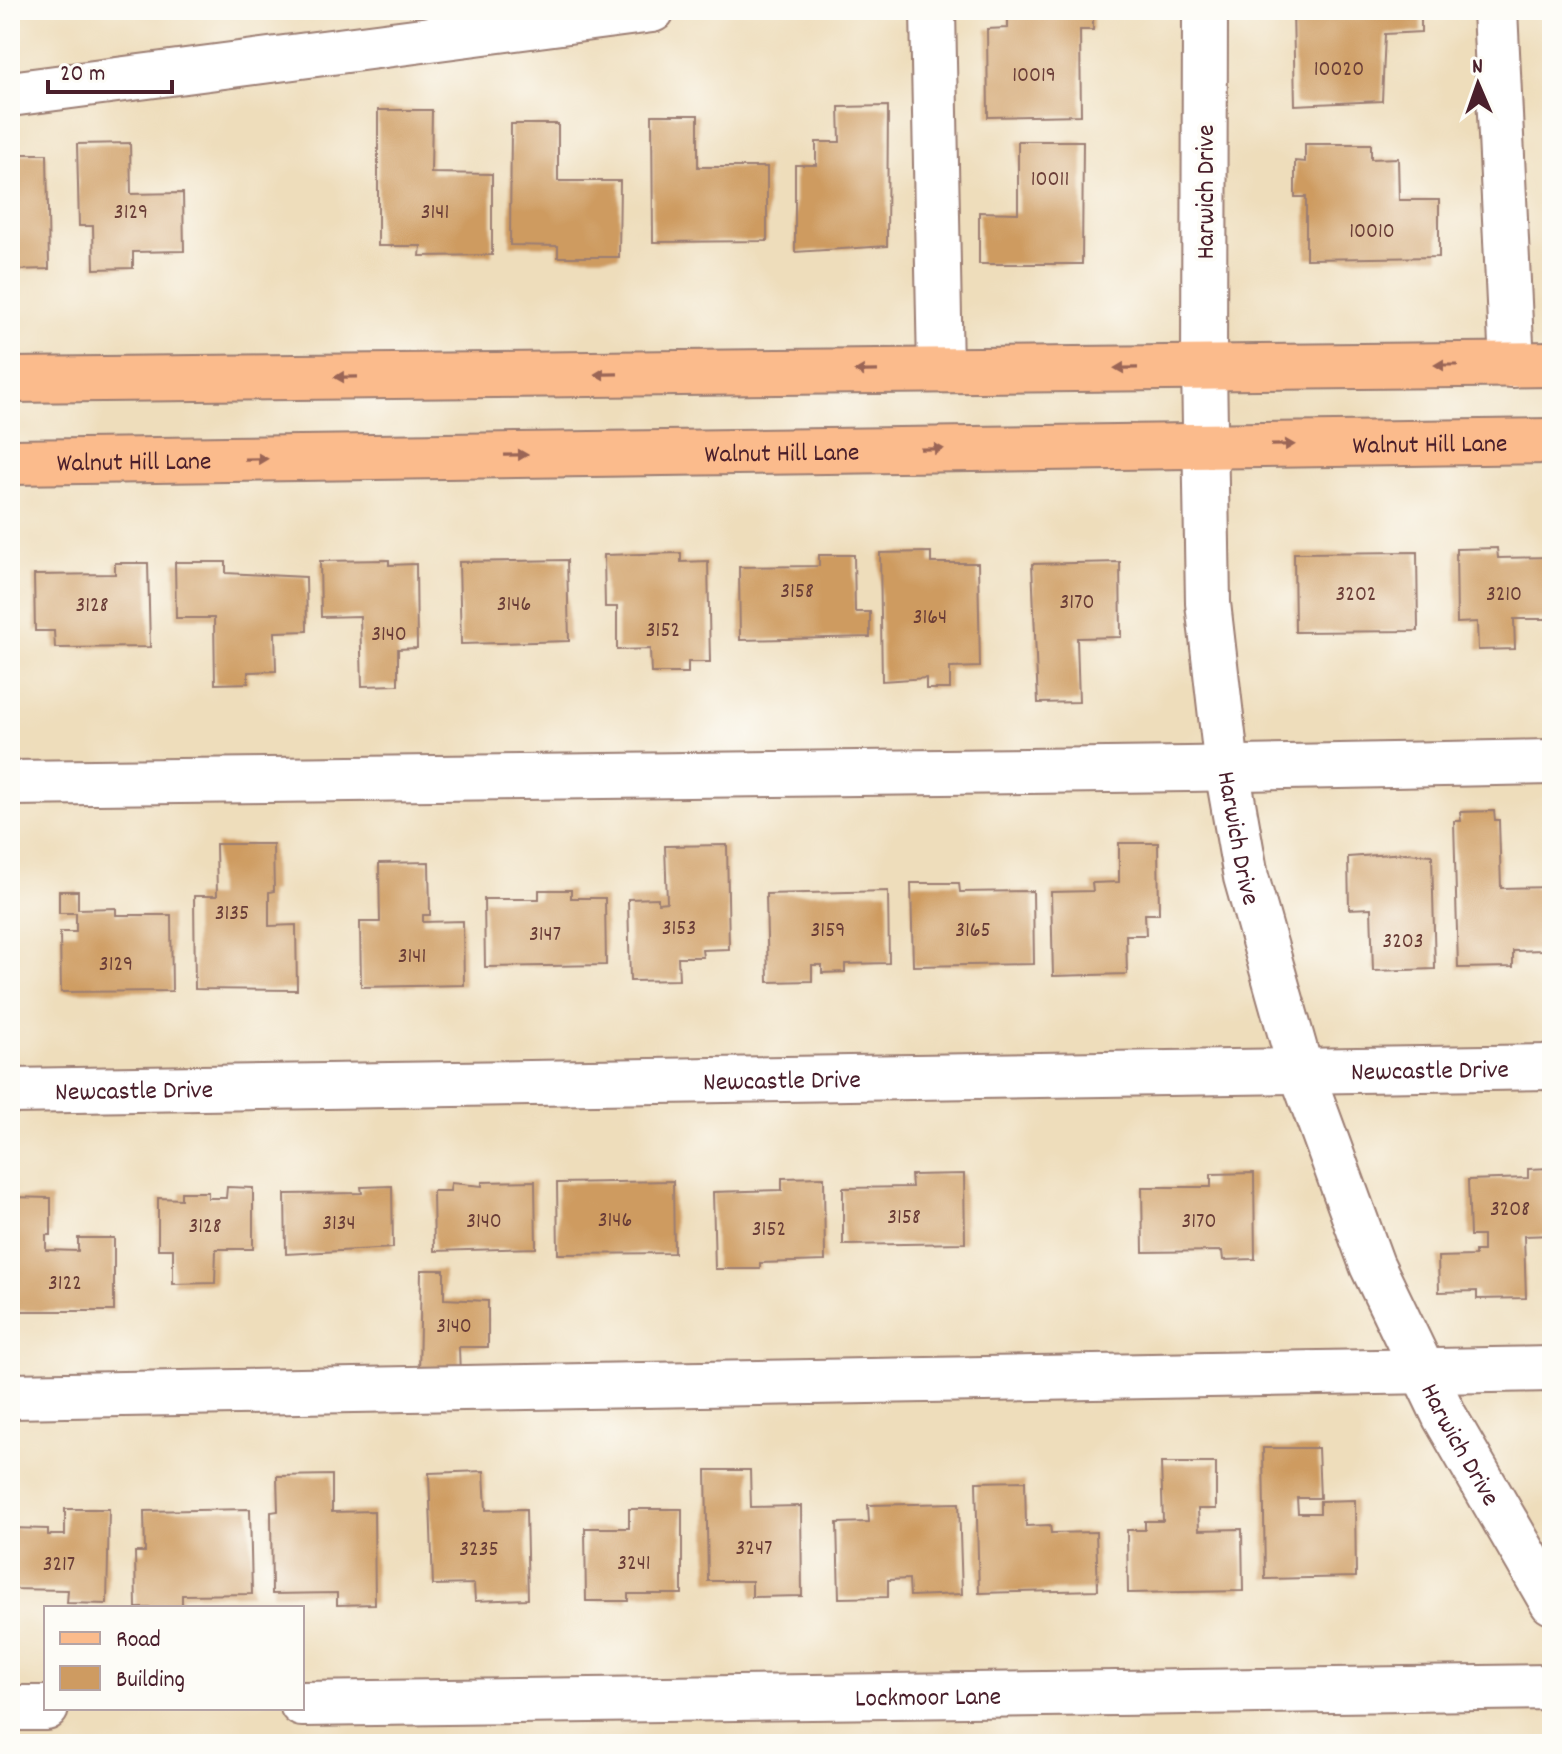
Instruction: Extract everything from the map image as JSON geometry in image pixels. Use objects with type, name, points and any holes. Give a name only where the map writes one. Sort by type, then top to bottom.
[{"type":"main road","points":[[10,380],[1532,364]]},
{"type":"main road","name":"Walnut Hill Lane","points":[[10,462],[1552,441]]},
{"type":"street","points":[[10,94],[652,10]]},
{"type":"street","points":[[933,10],[940,370]]},
{"type":"street","name":"Harwich Drive","points":[[1205,10],[1204,367],[1208,603],[1227,769],[1246,877],[1301,1071],[1372,1265],[1445,1417],[1552,1602]]},
{"type":"street","points":[[1495,10],[1532,364]]},
{"type":"street","points":[[10,783],[1227,769],[1552,762]]},
{"type":"street","name":"Newcastle Drive","points":[[10,1091],[1552,1067]]},
{"type":"street","points":[[10,1396],[1552,1369]]},
{"type":"street","name":"Lockmoor Lane","points":[[304,1704],[1552,1687]]},
{"type":"street","points":[[10,1708],[44,1708]]},
{"type":"building","points":[[1008,10],[1093,10],[1093,30],[1080,30],[1081,115],[988,117],[987,29],[1008,28]]},
{"type":"building","points":[[1293,10],[1421,10],[1421,32],[1385,34],[1382,101],[1295,105]]},
{"type":"building","points":[[888,106],[887,246],[795,252],[795,165],[816,165],[816,142],[840,142],[839,107]]},
{"type":"building","points":[[378,110],[432,110],[431,173],[492,174],[492,255],[420,256],[421,246],[378,246]]},
{"type":"building","points":[[652,115],[698,115],[698,167],[767,167],[767,241],[653,242]]},
{"type":"building","points":[[511,124],[558,124],[558,181],[620,181],[619,257],[558,257],[558,246],[510,245]]},
{"type":"building","points":[[1018,141],[1083,141],[1082,264],[979,264],[979,212],[1018,213]]},
{"type":"building","points":[[130,143],[131,194],[183,193],[184,251],[133,252],[133,268],[94,269],[93,226],[79,226],[77,144]]},
{"type":"building","points":[[1305,144],[1371,144],[1371,159],[1398,158],[1399,200],[1439,200],[1439,257],[1306,259],[1306,197],[1295,197],[1295,161],[1305,162]]},
{"type":"building","points":[[10,154],[47,154],[49,269],[10,270]]},
{"type":"building","points":[[1497,548],[1498,558],[1552,557],[1552,619],[1514,619],[1515,649],[1478,650],[1477,622],[1457,623],[1456,549]]},
{"type":"building","points":[[931,552],[931,563],[978,563],[980,667],[950,668],[950,689],[926,689],[926,678],[882,681],[880,553]]},
{"type":"building","points":[[1417,552],[1418,631],[1295,632],[1294,553]]},
{"type":"building","points":[[681,553],[681,562],[708,561],[710,662],[688,662],[688,673],[651,673],[650,649],[617,650],[617,607],[605,607],[604,555]]},
{"type":"building","points":[[819,555],[854,555],[855,612],[870,612],[870,637],[740,640],[739,567],[819,566]]},
{"type":"building","points":[[389,560],[389,565],[416,564],[417,648],[398,649],[398,685],[362,686],[360,616],[321,617],[320,561]]},
{"type":"building","points":[[567,560],[569,641],[461,644],[459,562]]},
{"type":"building","points":[[175,562],[226,562],[226,573],[306,577],[307,631],[275,632],[276,671],[248,672],[248,683],[215,684],[214,618],[176,618]]},
{"type":"building","points":[[1120,562],[1121,637],[1077,638],[1079,702],[1038,703],[1032,564]]},
{"type":"building","points":[[115,563],[148,563],[150,647],[55,648],[54,631],[35,631],[34,575],[115,574]]},
{"type":"building","points":[[1494,811],[1495,820],[1499,820],[1501,888],[1552,887],[1552,923],[1542,923],[1542,950],[1513,951],[1513,967],[1458,968],[1454,821],[1461,821],[1460,812]]},
{"type":"building","points":[[1119,843],[1158,843],[1159,914],[1145,914],[1146,935],[1126,935],[1127,974],[1053,976],[1051,892],[1093,891],[1092,883],[1119,882]]},
{"type":"building","points":[[216,844],[273,844],[274,891],[269,892],[269,926],[296,925],[297,990],[195,989],[194,896],[217,896]]},
{"type":"building","points":[[727,845],[729,949],[702,950],[703,957],[678,957],[679,980],[630,981],[628,899],[658,898],[658,903],[667,902],[665,846]]},
{"type":"building","points":[[1406,853],[1432,855],[1435,969],[1373,971],[1371,908],[1349,909],[1348,857]]},
{"type":"building","points":[[429,862],[430,915],[423,915],[423,922],[463,921],[464,985],[361,987],[360,922],[380,922],[379,863]]},
{"type":"building","points":[[911,883],[959,883],[960,892],[1033,891],[1034,964],[913,966]]},
{"type":"building","points":[[539,890],[571,890],[571,898],[605,898],[606,965],[485,967],[484,899],[539,899]]},
{"type":"building","points":[[59,891],[78,891],[78,909],[116,908],[116,915],[171,915],[172,991],[61,992],[60,932],[76,932],[76,913],[59,913]]},
{"type":"building","points":[[888,891],[889,963],[845,964],[845,972],[822,973],[822,965],[812,965],[812,981],[768,982],[766,894]]},
{"type":"building","points":[[10,910],[13,910],[14,982],[10,982]]},
{"type":"building","points":[[1552,1168],[1552,1235],[1524,1236],[1526,1298],[1477,1299],[1477,1291],[1439,1292],[1438,1257],[1475,1256],[1475,1251],[1483,1251],[1483,1236],[1470,1236],[1468,1180],[1528,1178],[1528,1169]]},
{"type":"building","points":[[1254,1173],[1255,1259],[1223,1260],[1222,1251],[1143,1252],[1142,1187],[1211,1187],[1211,1174]]},
{"type":"building","points":[[964,1174],[965,1243],[843,1245],[843,1188],[912,1187],[911,1175]]},
{"type":"building","points":[[824,1177],[825,1261],[760,1263],[760,1269],[715,1269],[713,1192],[782,1190],[782,1178]]},
{"type":"building","points":[[535,1181],[536,1248],[434,1251],[433,1191],[450,1191],[451,1183],[482,1186],[482,1182]]},
{"type":"building","points":[[673,1181],[674,1253],[558,1254],[557,1183]]},
{"type":"building","points":[[392,1186],[393,1248],[286,1254],[285,1194],[362,1193],[361,1187]]},
{"type":"building","points":[[227,1187],[253,1188],[253,1249],[216,1249],[215,1283],[173,1284],[173,1249],[158,1249],[158,1198],[181,1199],[181,1192],[208,1192],[208,1198],[226,1198]]},
{"type":"building","points":[[10,1197],[51,1198],[51,1235],[46,1235],[46,1250],[78,1251],[78,1238],[114,1238],[114,1311],[16,1311],[17,1237],[10,1237]]},
{"type":"building","points":[[421,1270],[444,1270],[444,1299],[488,1301],[488,1347],[459,1347],[460,1375],[419,1376]]},
{"type":"building","points":[[1263,1448],[1318,1448],[1320,1498],[1297,1498],[1298,1513],[1320,1513],[1320,1501],[1355,1500],[1356,1577],[1265,1579]]},
{"type":"building","points":[[1161,1463],[1216,1463],[1216,1509],[1198,1509],[1199,1530],[1242,1529],[1243,1591],[1128,1593],[1127,1530],[1145,1530],[1145,1521],[1163,1521]]},
{"type":"building","points":[[706,1470],[750,1470],[751,1507],[801,1506],[802,1596],[752,1597],[752,1581],[708,1581]]},
{"type":"building","points":[[484,1471],[486,1510],[526,1509],[528,1599],[475,1601],[474,1584],[433,1585],[429,1473]]},
{"type":"building","points":[[332,1475],[332,1512],[374,1511],[375,1604],[337,1605],[337,1593],[272,1594],[271,1512],[278,1511],[277,1476]]},
{"type":"building","points":[[1025,1481],[1026,1526],[1050,1525],[1051,1533],[1096,1532],[1098,1590],[979,1593],[976,1482]]},
{"type":"building","points":[[959,1503],[962,1594],[910,1596],[909,1579],[888,1580],[888,1597],[839,1598],[837,1523],[869,1522],[868,1505]]},
{"type":"building","points":[[65,1509],[109,1509],[107,1604],[67,1603],[68,1590],[10,1589],[10,1528],[48,1529],[48,1535],[65,1535]]},
{"type":"building","points":[[250,1509],[252,1594],[182,1595],[182,1606],[136,1606],[135,1552],[145,1552],[144,1511]]},
{"type":"building","points":[[629,1509],[682,1509],[682,1594],[628,1594],[628,1601],[586,1601],[585,1528],[629,1528]]}]
